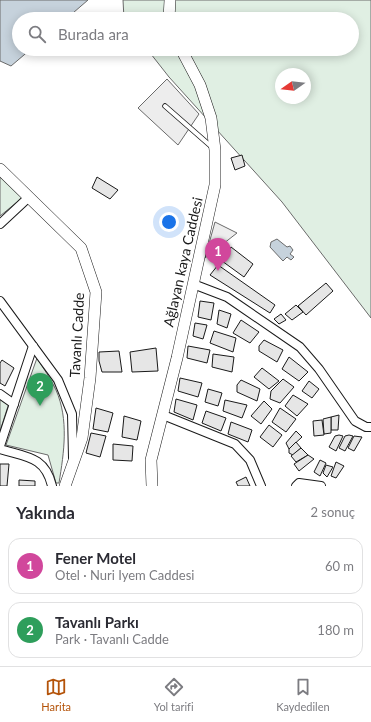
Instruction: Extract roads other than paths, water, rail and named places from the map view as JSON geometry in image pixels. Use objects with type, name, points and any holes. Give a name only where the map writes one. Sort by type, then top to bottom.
[{"type":"street","points":[[169,12],[170,0]]},
{"type":"street","name":"Ağlayan kaya Caddesi","points":[[152,486],[152,460],[215,184],[215,150],[206,101],[200,85],[185,56]]},
{"type":"street","name":"Tavanlı Cadde","points":[[0,169],[81,248],[96,292],[90,378],[82,438],[64,486]]},
{"type":"street","points":[[0,224],[29,197]]},
{"type":"street","points":[[193,284],[227,297],[300,347],[319,369],[355,420],[366,427],[371,428]]},
{"type":"street","points":[[0,301],[58,380],[72,414],[73,461]]},
{"type":"street","points":[[0,446],[33,346]]},
{"type":"street","points":[[0,394],[14,404]]},
{"type":"street","points":[[163,415],[235,444],[250,460],[261,486]]},
{"type":"street","points":[[0,450],[39,460],[50,476],[52,486]]},
{"type":"street","points":[[296,486],[299,483],[322,486]]},
{"type":"lane","points":[[165,106],[215,150]]},
{"type":"place","name":"Fener Motel","points":[[218,271]]},
{"type":"place","name":"Tavanlı Parkı","points":[[40,406]]}]
